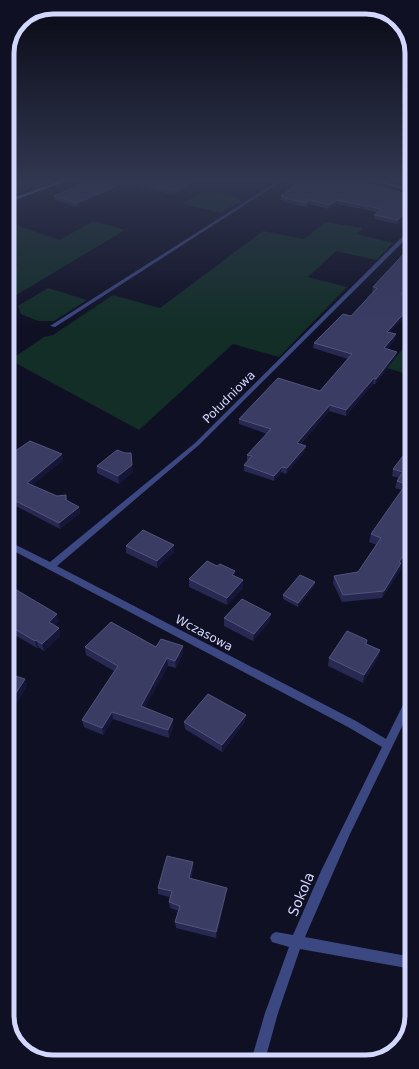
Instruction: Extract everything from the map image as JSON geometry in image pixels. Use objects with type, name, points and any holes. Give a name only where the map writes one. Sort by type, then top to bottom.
[{"type":"street","points":[[53,326],[204,229]]},
{"type":"street","name":"Południowa","points":[[51,566],[198,444],[405,237]]},
{"type":"street","name":"Wczasowa","points":[[14,547],[352,724],[388,746]]},
{"type":"street","name":"Sokola","points":[[259,1055],[264,1037],[297,942],[315,897],[405,711]]},
{"type":"street","points":[[276,938],[405,962]]},
{"type":"green space","points":[[14,229],[27,229],[60,240],[79,229],[125,230],[14,296],[14,266],[18,264],[14,262]]},
{"type":"green space","points":[[317,229],[362,229],[356,234],[393,243],[376,260],[336,251],[308,277],[347,287],[279,357],[233,344],[139,430],[14,362],[14,357],[44,337],[53,335],[113,295],[160,308],[263,231],[304,239]]},
{"type":"green space","points":[[48,288],[87,300],[54,321],[38,321],[21,314],[18,306]]},
{"type":"green space","points":[[405,346],[405,373],[387,368]]},
{"type":"building","points":[[405,252],[405,290],[401,294],[405,295],[405,312],[387,332],[396,334],[384,348],[397,352],[376,379],[374,378],[346,410],[330,405],[297,443],[306,446],[287,468],[282,467],[274,476],[244,465],[252,456],[247,455],[271,429],[239,419],[278,378],[320,391],[352,354],[314,343],[343,314],[351,316],[377,288],[373,287]]},
{"type":"building","points":[[30,441],[62,454],[27,483],[57,496],[66,495],[66,500],[79,507],[59,523],[14,500],[14,452]]},
{"type":"building","points":[[117,450],[125,453],[131,453],[132,465],[118,476],[97,466]]},
{"type":"building","points":[[403,456],[405,457],[405,484],[397,481],[403,472],[393,469]]},
{"type":"building","points":[[405,485],[405,533],[403,536],[405,537],[405,554],[399,562],[401,563],[384,591],[343,595],[334,576],[358,572],[381,538],[371,534]]},
{"type":"building","points":[[143,530],[174,545],[157,561],[126,546]]},
{"type":"building","points":[[207,561],[217,566],[220,564],[235,571],[232,575],[243,580],[227,598],[189,579]]},
{"type":"building","points":[[300,575],[315,582],[298,603],[283,595]]},
{"type":"building","points":[[14,589],[57,614],[49,622],[59,628],[42,644],[36,640],[35,641],[14,629]]},
{"type":"building","points":[[242,599],[271,614],[254,634],[224,618]]},
{"type":"building","points":[[111,622],[156,647],[161,639],[183,646],[175,661],[167,658],[141,706],[173,719],[168,730],[112,712],[102,728],[82,720],[118,666],[85,647]]},
{"type":"building","points":[[347,631],[367,640],[366,644],[380,650],[364,675],[329,658]]},
{"type":"building","points":[[14,676],[25,679],[14,696]]},
{"type":"building","points":[[208,694],[246,715],[222,745],[184,722]]},
{"type":"building","points":[[167,856],[193,862],[189,878],[227,888],[216,932],[175,922],[180,906],[169,902],[172,891],[158,888]]}]
